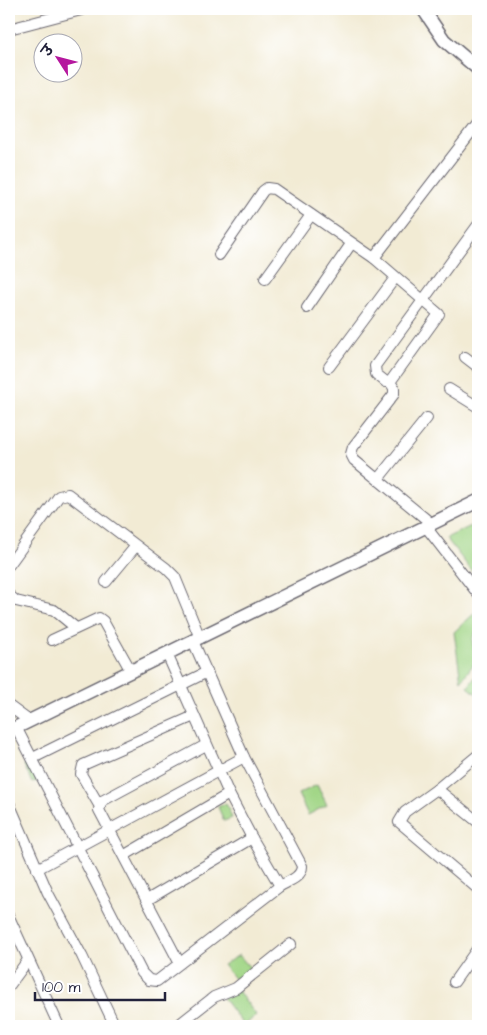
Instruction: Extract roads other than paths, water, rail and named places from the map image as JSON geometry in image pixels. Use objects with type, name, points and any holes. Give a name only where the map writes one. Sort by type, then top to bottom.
[{"type":"street","points":[[9,29],[85,9]]},
{"type":"street","points":[[423,9],[444,40],[478,69]]},
{"type":"street","points":[[374,258],[478,122]]},
{"type":"street","points":[[219,256],[263,191],[268,188],[274,189],[351,244],[374,258],[395,278],[437,310],[439,314],[438,319],[390,382]]},
{"type":"street","points":[[265,279],[311,215]]},
{"type":"street","points":[[390,382],[386,382],[376,374],[375,366],[478,225]]},
{"type":"street","points":[[307,308],[351,244]]},
{"type":"street","points":[[329,367],[395,278]]},
{"type":"street","points":[[464,356],[478,367]]},
{"type":"street","points":[[390,382],[394,394],[353,447],[351,454],[354,460],[378,479],[429,526],[478,594]]},
{"type":"street","points":[[449,389],[478,407]]},
{"type":"street","points":[[378,479],[427,418]]},
{"type":"street","points":[[9,565],[59,496],[64,494],[76,500],[135,547],[166,568],[175,577],[196,640],[207,672],[244,757],[302,866],[300,874],[280,886],[158,981],[146,979],[101,896],[33,758],[13,729],[28,720],[196,640],[478,501]]},
{"type":"street","points":[[106,582],[135,547]]},
{"type":"street","points":[[9,595],[16,601],[54,610],[76,628]]},
{"type":"street","points":[[52,640],[96,618],[103,620],[131,671]]},
{"type":"street","points":[[167,654],[229,794],[280,886]]},
{"type":"street","points":[[33,758],[207,672]]},
{"type":"street","points":[[9,706],[28,720]]},
{"type":"street","points":[[180,962],[81,774],[83,765],[194,716]]},
{"type":"street","points":[[99,805],[206,745]]},
{"type":"street","points":[[478,755],[438,789],[404,812],[399,822],[478,889]]},
{"type":"street","points":[[37,869],[220,772],[244,757]]},
{"type":"street","points":[[438,789],[478,822]]},
{"type":"street","points":[[124,854],[229,794]]},
{"type":"street","points":[[9,803],[48,894],[82,956],[115,1026]]},
{"type":"street","points":[[147,900],[252,838]]},
{"type":"street","points":[[10,924],[59,1026]]},
{"type":"street","points":[[177,1026],[214,997],[236,988],[292,944]]},
{"type":"street","points":[[454,982],[478,948]]},
{"type":"street","points":[[9,986],[28,960]]}]
